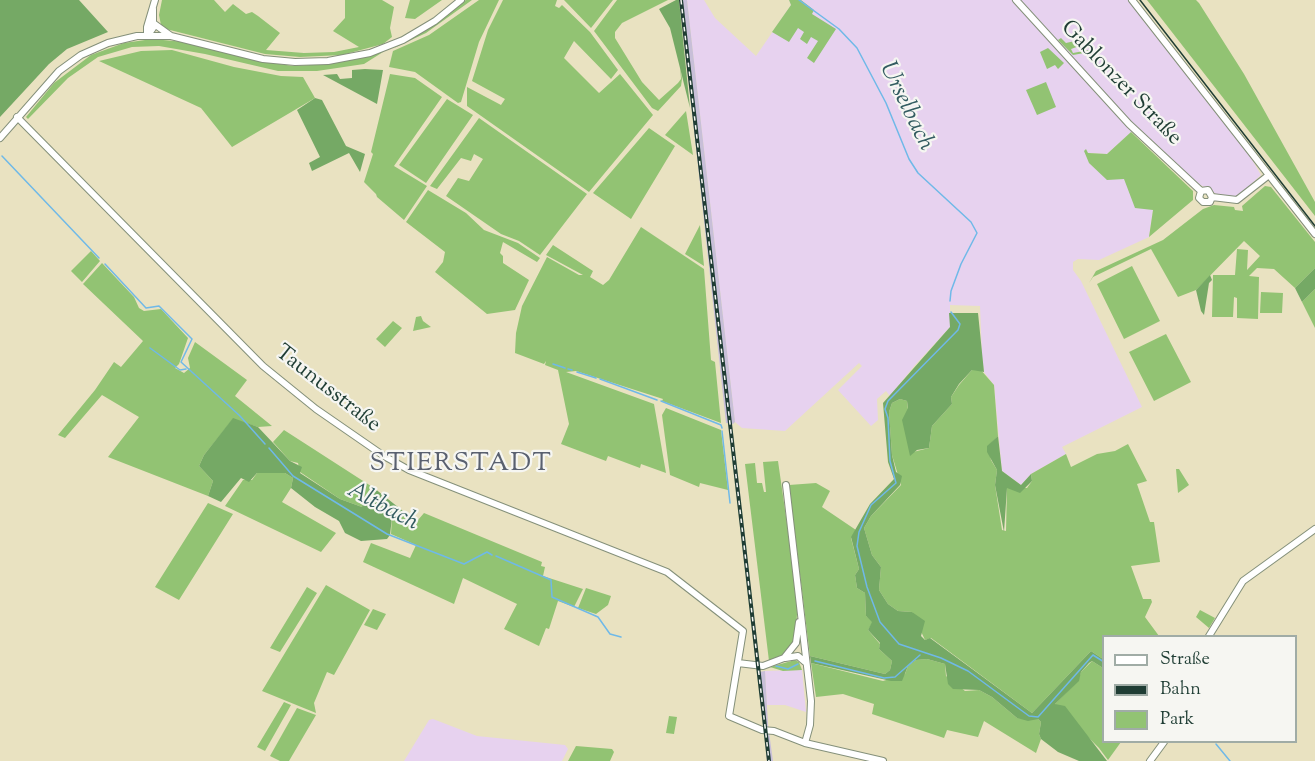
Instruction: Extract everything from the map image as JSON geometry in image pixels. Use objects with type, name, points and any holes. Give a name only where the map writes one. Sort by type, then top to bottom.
[{"type":"street","points":[[147,36],[147,27],[155,0]]},
{"type":"street","points":[[0,138],[51,78],[81,55],[118,40],[147,36],[171,36],[252,57],[295,62],[338,60],[392,44],[428,26],[461,0]]},
{"type":"street","name":"Gablonzer Straße","points":[[1016,0],[1130,124],[1201,191]]},
{"type":"street","points":[[1132,0],[1315,234]]},
{"type":"street","points":[[147,36],[152,32],[153,9]]},
{"type":"street","points":[[153,23],[171,36]]},
{"type":"street","name":"Taunusstraße","points":[[17,117],[263,366],[316,410],[409,470],[660,568],[743,631],[738,663]]},
{"type":"street","points":[[1212,197],[1237,200],[1269,175]]},
{"type":"street","points":[[1208,190],[1212,197],[1209,202],[1203,202],[1199,198],[1201,191],[1208,190]]},
{"type":"street","points":[[786,485],[811,711],[805,743]]},
{"type":"street","points":[[1210,635],[1243,581],[1315,529]]},
{"type":"street","points":[[784,658],[796,643],[800,604]]},
{"type":"street","points":[[807,665],[802,657],[784,658],[763,666],[738,663],[729,716],[753,727],[774,731],[805,743],[884,761]]},
{"type":"street","points":[[1150,761],[1163,743]]},
{"type":"shaded area","points":[[680,0],[687,0],[735,422],[733,424],[726,423]]},
{"type":"shaded area","points":[[687,0],[704,0],[715,18],[756,56],[791,5],[789,0],[1128,0],[1251,158],[1261,175],[1238,196],[1220,196],[1197,183],[1137,127],[1107,154],[1088,153],[1089,163],[1110,179],[1124,179],[1153,210],[1149,237],[1099,260],[1078,259],[1073,262],[1073,270],[1081,281],[1142,407],[1062,447],[1066,454],[1031,474],[1021,485],[1002,471],[994,385],[984,372],[980,306],[950,305],[950,327],[890,396],[886,391],[877,399],[878,420],[871,426],[838,390],[862,366],[859,363],[785,431],[742,428],[735,422]]},
{"type":"shaded area","points":[[802,670],[806,712],[785,705],[767,705],[765,671]]},
{"type":"shaded area","points":[[765,671],[773,761],[767,761],[759,672]]},
{"type":"shaded area","points":[[433,719],[477,736],[565,745],[568,749],[562,761],[404,761],[429,720]]},
{"type":"green space","points":[[0,0],[79,0],[108,32],[67,49],[49,64],[0,117]]},
{"type":"green space","points":[[162,0],[214,0],[225,12],[233,4],[246,14],[252,12],[280,33],[266,50],[304,53],[334,52],[359,47],[333,31],[345,18],[345,0],[382,0],[394,7],[390,28],[392,37],[383,44],[342,55],[300,57],[265,54],[166,29],[161,25],[159,15]]},
{"type":"green space","points":[[410,0],[442,0],[415,19],[405,18]]},
{"type":"green space","points":[[466,0],[472,0],[426,33],[394,48]]},
{"type":"green space","points":[[479,0],[499,0],[479,42],[461,102],[458,103],[415,72],[389,67],[393,51],[429,35]]},
{"type":"green space","points":[[503,0],[557,0],[555,6],[559,8],[562,5],[590,32],[618,70],[611,79],[574,41],[564,58],[599,93],[620,74],[653,115],[589,192],[467,106],[467,87],[501,105],[505,99],[472,81],[488,30]]},
{"type":"green space","points":[[564,0],[613,0],[591,28]]},
{"type":"green space","points":[[617,0],[668,0],[622,23],[615,32],[615,38],[642,82],[659,100],[681,79],[680,65],[682,79],[681,86],[658,111],[652,108],[594,31]]},
{"type":"green space","points":[[679,0],[690,108],[670,28],[659,9]]},
{"type":"green space","points":[[789,0],[801,0],[814,10],[812,14],[836,29],[814,63],[807,58],[818,41],[811,37],[807,44],[800,39],[804,32],[798,28],[789,42],[772,32],[791,5]]},
{"type":"green space","points":[[1147,0],[1196,0],[1199,3],[1244,74],[1315,202],[1315,216]]},
{"type":"green space","points":[[1061,38],[1066,43],[1079,40],[1085,44],[1071,49],[1073,53],[1089,50],[1090,52],[1073,55],[1058,40]]},
{"type":"green space","points":[[152,39],[185,42],[259,61],[293,66],[326,64],[383,52],[364,64],[317,71],[278,71],[159,46],[132,47],[98,57],[68,78],[28,119],[26,117],[54,83],[91,55],[124,43]]},
{"type":"green space","points":[[1048,48],[1064,63],[1058,69],[1055,65],[1047,69],[1040,52]]},
{"type":"green space","points":[[172,50],[234,67],[281,76],[303,77],[315,98],[232,147],[201,108],[99,61],[141,51]]},
{"type":"green space","points":[[352,70],[383,70],[377,104],[323,75],[337,74],[340,79],[352,78]]},
{"type":"green space","points":[[390,74],[415,78],[442,97],[394,166],[427,186],[404,220],[377,197],[364,182],[373,154],[371,152]]},
{"type":"green space","points":[[1046,82],[1056,107],[1037,115],[1026,90]]},
{"type":"green space","points":[[315,98],[322,100],[346,146],[365,154],[360,172],[349,153],[312,171],[309,163],[320,157],[297,110]]},
{"type":"green space","points":[[447,99],[473,115],[426,183],[399,165]]},
{"type":"green space","points":[[686,111],[693,155],[665,135]]},
{"type":"green space","points":[[479,118],[587,194],[540,255],[519,241],[501,234],[446,196],[458,178],[469,181],[483,159],[474,154],[471,161],[461,158],[437,189],[430,186]]},
{"type":"green space","points":[[649,128],[675,146],[631,219],[593,193]]},
{"type":"green space","points":[[1131,132],[1193,191],[1193,200],[1149,237],[1153,210],[1135,208],[1124,179],[1107,180],[1089,163],[1084,151],[1086,149],[1088,153],[1107,154]]},
{"type":"green space","points":[[1265,186],[1271,187],[1315,242],[1315,268],[1295,288],[1274,269],[1257,268],[1249,276],[1259,277],[1258,319],[1237,318],[1237,298],[1234,297],[1233,317],[1212,317],[1213,275],[1235,275],[1237,249],[1248,250],[1247,270],[1260,256],[1244,241],[1196,290],[1178,297],[1151,249],[1093,277],[1089,283],[1096,271],[1163,240],[1203,209],[1214,205],[1234,207],[1235,210],[1243,211],[1242,206]]},
{"type":"green space","points":[[428,190],[466,213],[484,230],[518,243],[540,258],[537,262],[503,242],[500,253],[503,256],[503,263],[529,280],[515,310],[487,314],[435,272],[443,262],[445,252],[406,222]]},
{"type":"green space","points":[[700,225],[704,266],[685,254]]},
{"type":"green space","points":[[641,227],[704,269],[711,360],[715,362],[721,423],[662,401],[663,399],[576,371],[566,372],[654,404],[666,473],[641,464],[640,468],[608,456],[606,461],[561,444],[569,424],[558,370],[545,365],[546,361],[544,364],[515,353],[516,333],[522,306],[547,257],[583,275],[546,255],[553,245],[593,271],[590,277],[603,285],[609,280]]},
{"type":"green space","points":[[91,251],[100,261],[82,282],[71,271]]},
{"type":"green space","points":[[102,263],[134,297],[139,308],[144,311],[161,309],[188,338],[179,364],[175,368],[184,373],[190,368],[188,358],[195,342],[247,380],[235,396],[272,426],[258,427],[233,419],[204,455],[199,466],[213,481],[208,496],[108,457],[139,417],[102,395],[65,438],[58,435],[95,390],[114,362],[121,367],[143,341],[83,284]]},
{"type":"green space","points":[[1132,266],[1160,321],[1124,339],[1097,284]]},
{"type":"green space","points":[[1315,268],[1315,289],[1302,302],[1295,288]]},
{"type":"green space","points":[[1210,275],[1212,280],[1209,283],[1204,315],[1196,290]]},
{"type":"green space","points":[[1315,289],[1315,328],[1302,302]]},
{"type":"green space","points":[[1261,292],[1283,293],[1282,313],[1260,313]]},
{"type":"green space","points":[[949,313],[978,313],[984,372],[972,370],[959,384],[951,397],[952,404],[932,426],[929,448],[917,450],[910,456],[902,420],[908,408],[907,401],[900,399],[892,403],[889,412],[892,455],[896,472],[902,476],[900,485],[871,516],[864,528],[872,555],[881,567],[879,590],[888,604],[898,611],[912,612],[925,621],[921,636],[925,640],[930,638],[1032,713],[1091,651],[1102,658],[1102,667],[1092,661],[1089,663],[1081,672],[1079,681],[1055,704],[1065,706],[1107,761],[1079,761],[1058,752],[1041,739],[1039,734],[1041,722],[1038,719],[1028,721],[1017,718],[992,697],[979,690],[953,689],[948,684],[945,664],[927,659],[916,660],[908,666],[902,681],[891,681],[811,663],[810,656],[885,674],[890,670],[892,661],[879,649],[880,643],[868,630],[872,622],[866,616],[865,593],[857,588],[855,575],[859,569],[851,537],[870,504],[894,479],[888,462],[883,403],[950,327]]},
{"type":"green space","points":[[421,316],[423,321],[431,327],[413,331],[416,317]]},
{"type":"green space","points":[[393,321],[402,328],[385,347],[376,339]]},
{"type":"green space","points":[[1166,334],[1191,382],[1154,401],[1129,352]]},
{"type":"green space","points":[[980,369],[994,385],[998,436],[988,446],[991,460],[997,470],[995,485],[1002,530],[1006,531],[1007,487],[1027,488],[1032,481],[1031,474],[1066,454],[1071,467],[1097,454],[1115,451],[1128,444],[1147,481],[1137,484],[1150,522],[1154,522],[1160,562],[1131,566],[1143,599],[1151,599],[1152,602],[1145,617],[1158,635],[1102,635],[1102,658],[1091,651],[1032,713],[931,638],[925,640],[912,612],[898,611],[888,604],[879,590],[881,567],[872,555],[864,528],[871,516],[901,485],[892,455],[889,412],[892,403],[900,399],[907,401],[913,452],[929,448],[932,426],[952,404],[951,397],[972,370]]},
{"type":"green space","points":[[666,408],[721,430],[728,490],[700,483],[699,487],[670,475],[662,415]]},
{"type":"green space","points":[[233,418],[258,427],[290,461],[302,467],[300,473],[340,499],[362,507],[364,499],[374,488],[403,511],[392,517],[390,535],[387,539],[361,541],[345,533],[339,521],[315,507],[291,488],[293,478],[285,473],[257,473],[249,482],[241,478],[221,502],[208,496],[213,481],[199,466],[204,455]]},
{"type":"green space","points":[[284,430],[374,488],[364,499],[362,507],[340,499],[300,472],[298,463],[290,461],[273,442]]},
{"type":"green space","points":[[998,436],[1002,471],[1021,485],[1031,474],[1032,481],[1020,493],[1007,488],[1004,532],[995,485],[997,470],[987,452],[987,446]]},
{"type":"green space","points":[[778,461],[798,601],[795,641],[781,657],[769,661],[745,464],[755,463],[757,483],[762,483],[764,492],[766,492],[763,462]]},
{"type":"green space","points":[[1176,469],[1179,469],[1189,485],[1178,493]]},
{"type":"green space","points":[[257,473],[285,473],[293,478],[291,488],[282,502],[336,533],[321,552],[225,506],[243,480],[252,480]]},
{"type":"green space","points":[[816,483],[830,491],[822,507],[856,530],[851,538],[859,569],[855,575],[857,588],[865,593],[866,616],[873,622],[868,630],[880,644],[879,649],[892,661],[890,670],[885,674],[810,656],[789,485]]},
{"type":"green space","points":[[208,503],[233,514],[179,600],[155,587]]},
{"type":"green space","points":[[403,511],[418,520],[424,513],[542,562],[541,566],[545,567],[543,576],[583,589],[574,607],[558,601],[549,629],[546,628],[539,646],[504,629],[517,604],[463,578],[454,604],[363,562],[371,543],[410,558],[416,545],[391,534],[392,517]]},
{"type":"green space","points":[[326,585],[370,610],[334,675],[327,672],[314,703],[316,713],[262,691]]},
{"type":"green space","points":[[307,587],[317,593],[280,652],[270,648]]},
{"type":"green space","points":[[586,588],[611,596],[608,605],[596,614],[578,608]]},
{"type":"green space","points":[[373,609],[386,614],[377,630],[364,625]]},
{"type":"green space","points":[[1200,610],[1215,618],[1209,628],[1196,617]]},
{"type":"green space","points":[[927,659],[945,664],[946,676],[965,691],[979,690],[992,697],[1017,718],[1038,719],[1041,722],[1039,734],[1041,739],[1036,753],[984,721],[978,737],[947,730],[944,738],[872,714],[874,704],[843,694],[816,697],[811,663],[883,681],[905,674],[908,666],[916,660]]},
{"type":"green space","points":[[795,660],[799,662],[802,670],[783,671],[770,667]]},
{"type":"green space","points":[[1092,661],[1102,667],[1102,743],[1120,743],[1108,760],[1055,704],[1078,681],[1081,672]]},
{"type":"green space","points":[[284,702],[291,705],[265,751],[257,747]]},
{"type":"green space","points":[[297,708],[316,715],[289,761],[280,761],[270,756]]},
{"type":"green space","points":[[669,716],[677,717],[674,734],[666,733]]},
{"type":"green space","points":[[576,746],[612,749],[614,752],[610,761],[568,761]]},
{"type":"waterway","name":"Urselbach","points":[[799,0],[839,29],[857,48],[886,103],[909,159],[918,173],[971,222],[977,233],[961,264],[951,291],[950,301]]},
{"type":"waterway","name":"Altbach","points":[[2,156],[99,258]]},
{"type":"waterway","name":"Altbach","points":[[105,264],[146,308],[159,306],[192,339],[181,362],[240,416],[265,444]]},
{"type":"waterway","name":"Urselbach","points":[[951,312],[960,324],[958,330],[888,401],[885,409],[888,418],[890,461],[896,483],[871,505],[859,532],[857,546],[867,587],[880,622],[899,644],[941,658],[968,671],[1029,716],[1038,717],[1093,655],[1102,661]]},
{"type":"waterway","name":"Altbach","points":[[150,348],[180,370],[186,369]]},
{"type":"waterway","points":[[553,364],[565,368]]},
{"type":"waterway","points":[[568,369],[572,370]]},
{"type":"waterway","points":[[577,372],[596,378]]},
{"type":"waterway","points":[[600,379],[657,400]]},
{"type":"waterway","points":[[661,401],[721,425],[722,428]]},
{"type":"waterway","points":[[722,431],[730,503]]},
{"type":"waterway","name":"Altbach","points":[[269,448],[293,476],[387,534],[464,564],[487,552],[492,555]]},
{"type":"waterway","name":"Altbach","points":[[496,556],[551,580],[552,597],[598,617],[610,634],[621,637]]},
{"type":"waterway","name":"Altbach","points":[[815,661],[884,678],[895,677],[920,655]]},
{"type":"waterway","name":"Altbach","points":[[776,666],[788,669],[798,664]]},
{"type":"waterway","name":"Urselbach","points":[[1216,744],[1230,761]]},
{"type":"tram line","points":[[1140,0],[1315,226]]},
{"type":"railway","points":[[681,0],[769,761]]},
{"type":"district","name":"STIERSTADT","points":[[461,466]]}]
